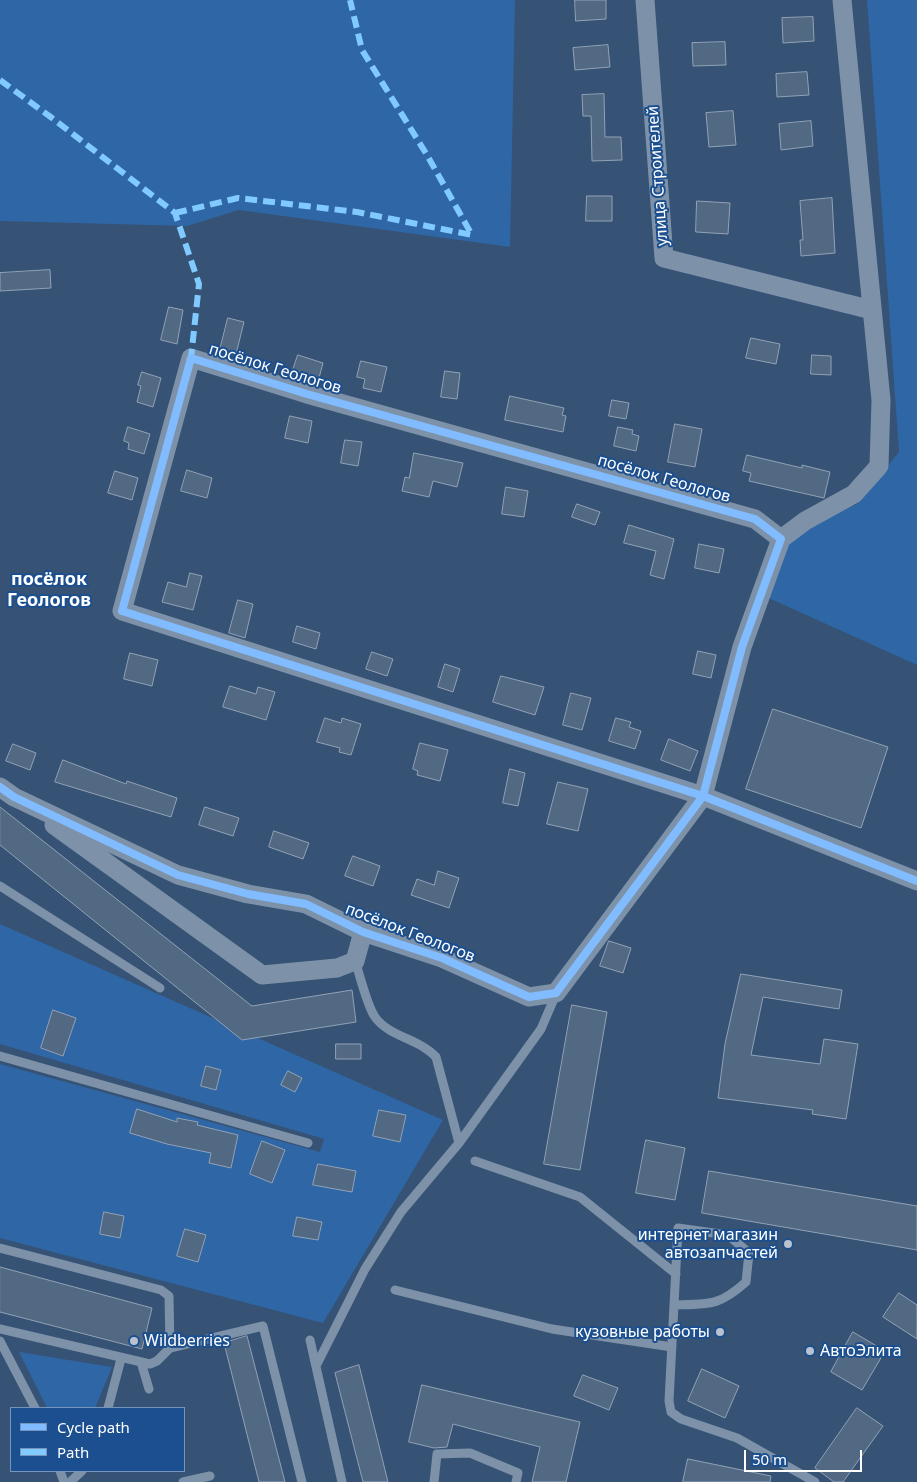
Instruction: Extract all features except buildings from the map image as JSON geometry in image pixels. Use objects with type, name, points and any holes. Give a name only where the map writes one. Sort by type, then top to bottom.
[{"type":"street","name":"улица Строителей","points":[[645,0],[664,258],[872,310]]},
{"type":"street","points":[[556,993],[702,796],[742,647],[782,539],[805,521],[854,494],[879,466],[881,400],[842,0]]},
{"type":"street","name":"посёлок Геологов","points":[[702,796],[122,611],[191,358],[316,397],[755,518],[782,539]]},
{"type":"street","name":"посёлок Геологов","points":[[7,792],[262,976],[337,968],[355,961],[363,932]]},
{"type":"street","name":"посёлок Геологов","points":[[7,792],[178,874],[248,894],[306,904],[363,932],[442,958],[529,997],[556,993]]},
{"type":"street","points":[[702,796],[917,881]]},
{"type":"lane","points":[[0,886],[160,988]]},
{"type":"lane","points":[[355,961],[374,1017],[392,1031],[429,1050],[436,1057],[459,1143]]},
{"type":"lane","points":[[316,1366],[365,1269],[401,1212],[459,1143],[541,1029],[556,993]]},
{"type":"lane","points":[[0,1056],[308,1143]]},
{"type":"lane","points":[[475,1161],[580,1197],[676,1274]]},
{"type":"lane","points":[[674,1305],[712,1304],[729,1297],[746,1282],[749,1253],[728,1235],[678,1228],[676,1274],[674,1305],[669,1402],[671,1412],[681,1419],[737,1438],[815,1482]]},
{"type":"lane","points":[[0,1248],[161,1290],[169,1296],[170,1348]]},
{"type":"lane","points":[[395,1290],[552,1329],[672,1347]]},
{"type":"lane","points":[[0,1329],[121,1359],[150,1364],[157,1361],[170,1348],[263,1326],[302,1482]]},
{"type":"lane","points":[[310,1340],[342,1482]]},
{"type":"lane","points":[[0,1341],[34,1407]]},
{"type":"lane","points":[[108,1407],[121,1359]]},
{"type":"lane","points":[[140,1362],[149,1389]]},
{"type":"lane","points":[[434,1482],[437,1454],[470,1453],[518,1473],[516,1482]]},
{"type":"lane","points":[[70,1482],[81,1472]]},
{"type":"lane","points":[[183,1482],[210,1476]]},
{"type":"shaded area","points":[[0,0],[515,0],[510,247],[239,210],[187,226],[0,221]]},
{"type":"shaded area","points":[[867,0],[917,0],[917,665],[762,595],[794,532],[857,504],[899,452]]},
{"type":"shaded area","points":[[0,924],[443,1120],[323,1323],[0,1238],[0,1064],[320,1152],[324,1139],[0,1044]]},
{"type":"shaded area","points":[[19,1352],[112,1367],[95,1407],[46,1407]]},
{"type":"marked path","points":[[175,213],[238,198],[357,212],[472,235],[427,155],[362,50],[350,0]]},
{"type":"marked path","points":[[0,80],[175,213],[199,284],[191,358]]},
{"type":"cycle path","points":[[0,787],[14,797],[178,875],[248,894],[306,904],[363,932],[442,958],[529,997],[556,993],[703,796],[742,647],[781,539],[755,519],[307,394],[191,358],[122,611],[703,796],[917,881]]},
{"type":"place","name":"интернет магазин автозапчастей","points":[[788,1244]]},
{"type":"place","name":"кузовные работы","points":[[720,1332]]},
{"type":"place","name":"Wildberries","points":[[134,1341]]},
{"type":"place","name":"АвтоЭлита","points":[[810,1351]]},
{"type":"district","name":"посёлок Геологов","points":[[49,590]]}]
